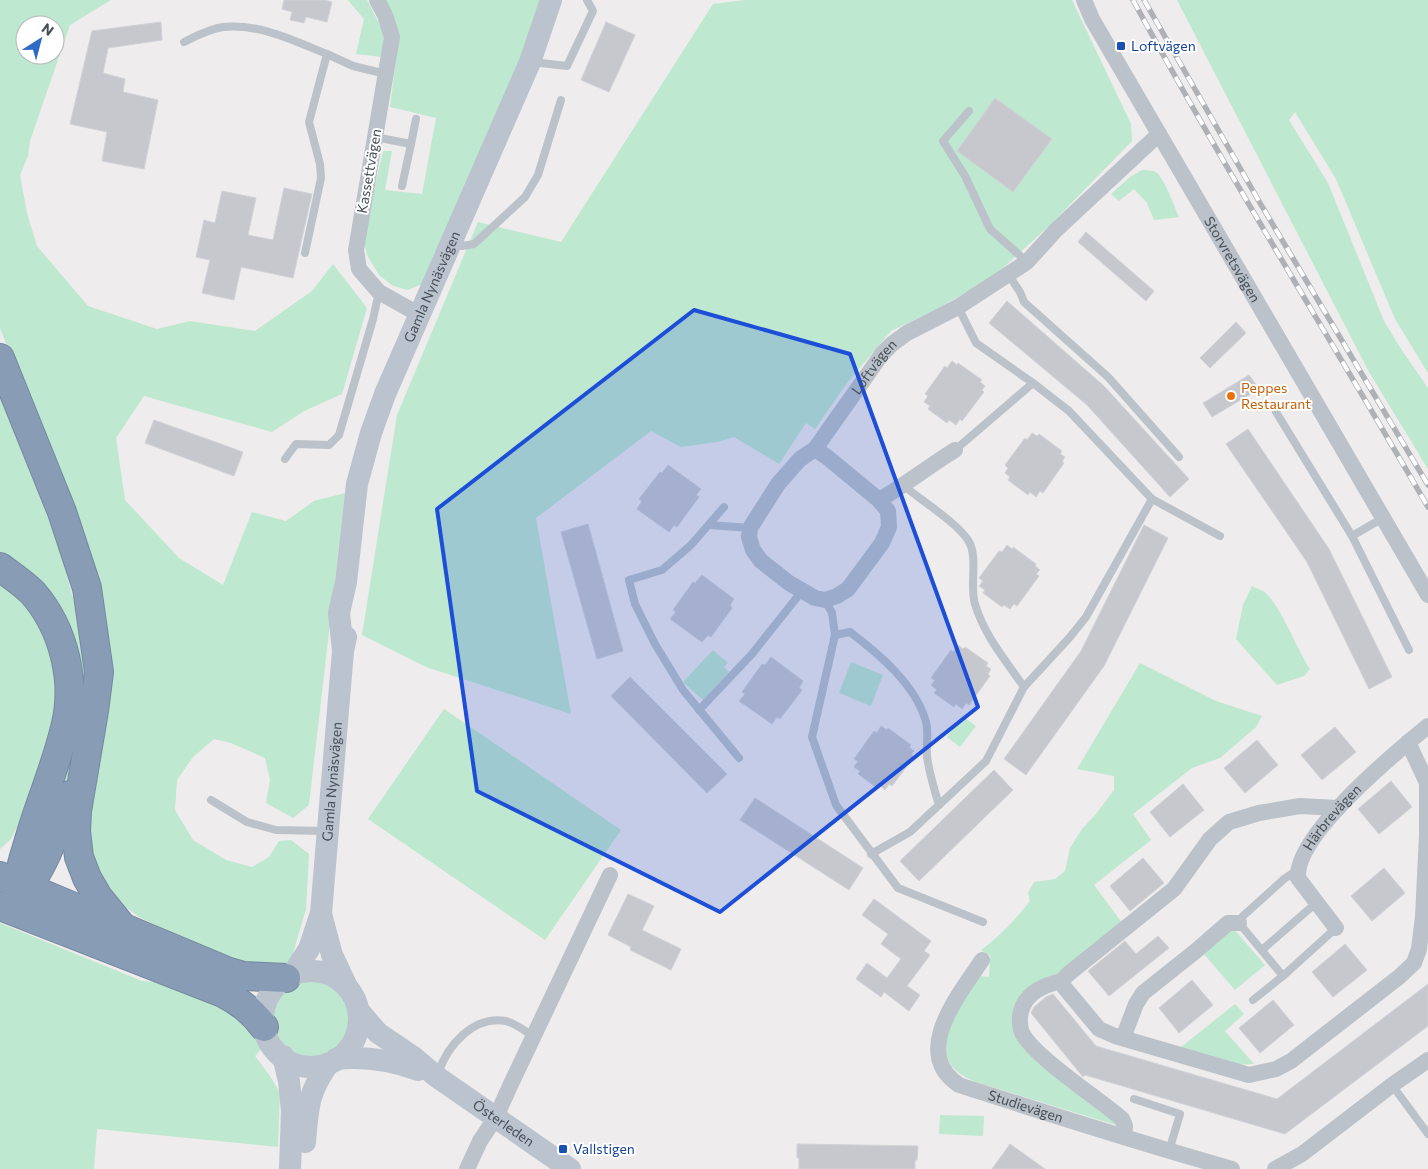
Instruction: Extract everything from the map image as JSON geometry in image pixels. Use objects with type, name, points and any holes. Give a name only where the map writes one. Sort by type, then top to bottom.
[{"type":"highway","points":[[0,358],[62,512],[87,588],[99,672],[77,811],[76,831],[79,857],[87,878],[98,897],[124,929]]},
{"type":"highway","points":[[0,567],[32,592],[46,610],[56,629],[65,654],[70,690],[66,727],[36,816],[20,874],[24,887]]},
{"type":"highway","points":[[89,739],[60,822],[34,878],[24,887],[7,909],[223,993],[253,1012],[264,1026]]},
{"type":"highway","points":[[0,860],[12,854],[17,848],[36,816]]},
{"type":"highway","points":[[0,876],[229,972],[243,976],[289,977]]},
{"type":"street","name":"Kassettvägen","points":[[377,0],[385,15],[392,37],[356,250],[359,269],[379,292],[420,314]]},
{"type":"street","name":"Gamla Nynäsvägen","points":[[289,977],[309,949],[321,913],[343,651],[351,615],[346,582],[357,484],[385,394],[530,62],[550,0]]},
{"type":"street","name":"Storvretsvägen","points":[[1084,0],[1092,19],[1428,595]]},
{"type":"street","name":"Loftvägen","points":[[750,528],[778,484],[800,459],[814,449],[882,354],[892,344],[907,333],[958,307],[1027,262],[1056,230],[1159,134]]},
{"type":"street","points":[[750,528],[749,537],[753,550],[761,560],[802,591],[815,598],[826,600],[848,589],[882,543],[889,527],[888,511],[879,500],[827,457],[814,449]]},
{"type":"street","points":[[879,500],[904,486],[926,468],[955,450]]},
{"type":"street","name":"Härbrevägen","points":[[1297,870],[1308,846],[1338,808],[1392,755],[1428,726]]},
{"type":"street","points":[[1062,981],[1064,987],[1099,1029],[1123,1038],[1249,1075],[1276,1069],[1291,1061],[1399,977],[1414,963],[1419,949],[1423,917],[1427,835],[1427,782],[1408,742]]},
{"type":"street","points":[[1124,1137],[1125,1126],[1122,1118],[1053,1066],[1028,1041],[1021,1030],[1020,1012],[1027,998],[1048,984],[1062,981],[1174,889],[1210,839],[1229,822],[1259,813],[1300,806],[1338,808]]},
{"type":"street","points":[[1297,870],[1298,878],[1336,928]]},
{"type":"street","points":[[467,1169],[480,1141],[496,1117],[610,876]]},
{"type":"street","name":"Gamla Nynäsvägen","points":[[321,913],[332,955],[348,988]]},
{"type":"street","points":[[1123,1038],[1136,1004],[1143,993],[1228,923],[1239,923]]},
{"type":"street","name":"Studievägen","points":[[982,960],[946,1017],[938,1041],[938,1055],[944,1071],[950,1078],[959,1085],[1168,1151],[1232,1169]]},
{"type":"street","points":[[305,971],[319,972],[335,977],[348,988],[356,1002],[358,1026],[353,1042],[343,1054],[332,1061],[313,1066],[304,1066],[282,1056],[272,1045],[264,1026],[265,1008],[273,990],[289,977],[305,971]]},
{"type":"street","name":"Österleden","points":[[358,1010],[378,1034],[412,1056],[437,1077],[570,1169]]},
{"type":"street","points":[[282,1056],[289,1081],[292,1111],[290,1169]]},
{"type":"street","name":"Österleden","points":[[332,1061],[353,1058],[388,1061],[437,1077]]},
{"type":"street","points":[[1276,1169],[1302,1154],[1428,1060]]},
{"type":"street","points":[[303,1169],[311,1095],[319,1077],[332,1061]]},
{"type":"lane","points":[[530,62],[567,66],[593,10],[587,0]]},
{"type":"lane","points":[[184,42],[203,32],[223,28],[251,28],[288,38],[353,66],[386,74]]},
{"type":"lane","points":[[305,253],[321,178],[320,164],[309,122],[327,54]]},
{"type":"lane","points":[[452,242],[462,246],[474,244],[526,197],[538,175],[561,100]]},
{"type":"lane","points":[[969,111],[943,141],[965,176],[990,229],[1027,262]]},
{"type":"lane","points":[[402,186],[416,118]]},
{"type":"lane","points":[[375,137],[411,144]]},
{"type":"lane","points":[[1008,274],[1024,302],[1108,377],[1179,457]]},
{"type":"lane","points":[[285,458],[296,444],[329,445],[339,435],[379,292]]},
{"type":"lane","points":[[958,307],[976,343],[1069,411],[1152,499],[1220,536]]},
{"type":"lane","points":[[955,450],[1033,383]]},
{"type":"lane","points":[[1276,412],[1352,536],[1410,650]]},
{"type":"lane","points":[[904,486],[961,530],[969,542],[972,554],[972,590],[976,606],[994,643],[1024,687]]},
{"type":"lane","points":[[871,854],[910,832],[963,781],[986,762],[1024,687],[1086,617],[1152,499]]},
{"type":"lane","points":[[724,507],[691,545],[662,570],[629,580],[635,604],[655,644],[683,690],[740,758]]},
{"type":"lane","points":[[1352,536],[1383,518]]},
{"type":"lane","points":[[709,525],[750,528]]},
{"type":"lane","points":[[699,710],[752,654],[802,591]]},
{"type":"lane","points":[[826,600],[832,613],[835,636],[812,737],[836,805],[898,888],[982,922]]},
{"type":"lane","points":[[835,636],[850,632],[880,655],[918,703],[926,723],[928,756],[939,805]]},
{"type":"lane","points":[[211,800],[247,822],[276,830],[327,831]]},
{"type":"lane","points":[[1283,976],[1239,923],[1243,916],[1284,879],[1297,870]]},
{"type":"lane","points":[[1262,950],[1316,903]]},
{"type":"lane","points":[[1254,1000],[1336,928]]},
{"type":"lane","points":[[437,1077],[443,1060],[455,1044],[473,1027],[489,1020],[508,1021],[534,1036]]},
{"type":"lane","points":[[1392,1085],[1428,1134]]},
{"type":"lane","points":[[1134,1099],[1180,1114],[1168,1151]]},
{"type":"highlighted area","points":[[694,310],[850,354],[978,707],[720,912],[477,791],[437,509]]},
{"type":"green space","points":[[0,0],[111,0],[70,25],[65,40],[65,15],[15,15],[15,65],[56,65],[30,141],[28,156],[20,175],[27,213],[37,246],[88,306],[157,329],[190,321],[255,331],[312,291],[333,264],[367,308],[342,394],[304,411],[272,432],[144,396],[116,438],[125,500],[179,558],[223,585],[252,512],[286,521],[314,501],[345,493],[309,805],[293,818],[266,803],[270,780],[265,758],[231,743],[214,739],[193,757],[177,780],[175,810],[193,840],[226,860],[252,867],[269,857],[279,841],[291,840],[309,854],[306,909],[291,960],[282,967],[248,969],[139,917],[121,904],[98,872],[91,857],[86,821],[109,675],[63,490],[0,328]]},
{"type":"green space","points":[[348,0],[367,0],[384,33],[382,57],[356,54],[364,19]]},
{"type":"green space","points":[[383,0],[540,0],[501,108],[470,179],[422,284],[408,290],[393,286],[379,275],[367,255],[363,238],[383,151],[392,151],[385,190],[422,194],[436,118],[390,107],[399,36]]},
{"type":"green space","points":[[745,0],[1072,0],[1131,124],[1132,141],[1051,224],[988,280],[935,310],[891,331],[847,383],[815,429],[806,423],[779,464],[734,437],[717,442],[681,447],[651,431],[536,518],[571,714],[426,667],[362,635],[397,415],[478,222],[561,242],[713,4]]},
{"type":"green space","points":[[1177,0],[1428,0],[1428,373],[1395,319],[1336,179],[1295,112],[1289,120],[1328,183],[1384,321],[1428,388],[1428,469],[1369,372]]},
{"type":"green space","points":[[1142,170],[1157,173],[1167,188],[1179,217],[1154,220],[1147,203],[1134,189],[1119,201],[1111,194],[1130,177]]},
{"type":"green space","points":[[0,388],[52,522],[84,638],[85,679],[74,758],[53,821],[78,685],[0,554]]},
{"type":"green space","points":[[0,579],[35,611],[60,670],[53,732],[24,812],[11,839],[0,849]]},
{"type":"green space","points":[[1252,586],[1263,591],[1269,597],[1282,616],[1310,669],[1304,676],[1277,685],[1236,639],[1243,605]]},
{"type":"green space","points":[[713,650],[728,663],[724,667],[729,672],[703,700],[683,682]]},
{"type":"green space","points":[[851,662],[883,675],[871,706],[839,693]]},
{"type":"green space","points":[[1140,663],[1216,701],[1262,716],[1256,727],[1220,758],[1192,768],[1133,814],[1151,840],[1094,885],[1123,924],[1014,1017],[1119,1126],[965,1077],[950,1062],[946,1050],[946,1037],[956,1011],[978,976],[989,977],[990,956],[981,950],[1007,927],[1030,901],[1028,893],[1034,882],[1055,879],[1065,871],[1070,848],[1082,829],[1114,790],[1114,776],[1077,769]]},
{"type":"green space","points":[[444,709],[621,830],[545,940],[368,819]]},
{"type":"green space","points":[[962,716],[976,726],[960,747],[947,737]]},
{"type":"green space","points":[[0,923],[142,981],[169,983],[218,998],[258,1033],[264,1046],[255,1056],[280,1093],[278,1147],[97,1129],[94,1169],[0,1169]]},
{"type":"green space","points":[[1232,927],[1265,965],[1235,990],[1203,953]]},
{"type":"green space","points":[[310,976],[327,981],[336,987],[347,1002],[351,1019],[351,1028],[343,1045],[330,1056],[317,1059],[297,1054],[284,1045],[276,1032],[272,1018],[274,1003],[280,990],[292,981]]},
{"type":"green space","points":[[1235,1004],[1244,1014],[1225,1031],[1254,1064],[1233,1065],[1180,1048]]},
{"type":"green space","points":[[940,1115],[984,1116],[983,1136],[939,1134]]},
{"type":"building","points":[[284,0],[324,0],[332,2],[327,22],[306,17],[304,23],[290,20],[292,12],[282,9]]},
{"type":"building","points":[[161,22],[162,40],[108,48],[103,73],[125,79],[123,92],[158,100],[144,169],[102,161],[107,132],[70,124],[92,31]]},
{"type":"building","points":[[606,22],[635,35],[609,92],[581,80]]},
{"type":"building","points":[[995,98],[1052,139],[1013,192],[957,151]]},
{"type":"building","points":[[284,188],[312,194],[293,278],[241,267],[234,300],[202,293],[210,260],[196,257],[204,220],[215,223],[222,191],[256,198],[248,235],[273,240]]},
{"type":"building","points":[[1086,232],[1154,291],[1146,301],[1078,242]]},
{"type":"building","points":[[1007,301],[1104,386],[1189,479],[1170,497],[1087,405],[989,323]]},
{"type":"building","points":[[1236,322],[1246,333],[1210,368],[1200,358]]},
{"type":"building","points":[[952,361],[957,365],[958,363],[982,380],[980,382],[985,386],[982,390],[984,392],[962,421],[960,419],[956,425],[949,420],[947,423],[928,409],[930,406],[924,402],[928,396],[925,394],[945,366],[947,368]]},
{"type":"building","name":"Peppes Restaurant","points":[[1249,375],[1259,389],[1212,417],[1203,403]]},
{"type":"building","points":[[154,420],[243,452],[234,476],[145,443]]},
{"type":"building","points":[[1248,429],[1329,549],[1392,677],[1369,689],[1307,562],[1226,444]]},
{"type":"building","points":[[1032,433],[1037,436],[1039,434],[1062,451],[1060,454],[1065,457],[1062,462],[1064,463],[1043,493],[1040,491],[1036,497],[1030,492],[1028,495],[1008,480],[1010,477],[1005,473],[1008,468],[1005,465],[1025,438],[1027,440]]},
{"type":"building","points":[[668,465],[701,489],[696,495],[699,497],[677,527],[674,525],[669,532],[637,509],[642,501],[639,499],[660,472],[662,473]]},
{"type":"building","points":[[588,524],[623,651],[597,659],[561,532]]},
{"type":"building","points":[[1144,525],[1168,538],[1104,666],[1026,775],[1004,759],[1081,651]]},
{"type":"building","points":[[1007,545],[1012,549],[1013,547],[1036,564],[1035,566],[1040,570],[1036,574],[1039,576],[1017,606],[1014,604],[1010,609],[1004,605],[1002,607],[983,593],[985,590],[979,586],[983,581],[979,578],[999,551],[1002,552]]},
{"type":"building","points":[[702,575],[734,599],[730,605],[732,608],[711,637],[708,635],[702,642],[670,619],[676,612],[673,610],[693,582],[695,583]]},
{"type":"building","points":[[958,645],[963,649],[965,647],[988,663],[986,666],[991,669],[988,674],[990,676],[969,705],[966,703],[962,709],[956,704],[954,707],[934,693],[937,690],[931,685],[935,680],[931,678],[951,650],[953,652]]},
{"type":"building","points":[[771,657],[803,681],[799,688],[802,690],[780,719],[777,717],[772,724],[739,701],[745,694],[742,692],[762,664],[765,665]]},
{"type":"building","points":[[630,677],[727,774],[707,793],[611,696]]},
{"type":"building","points":[[881,726],[887,730],[888,728],[911,745],[909,747],[914,751],[911,755],[914,757],[892,786],[889,784],[885,790],[879,785],[877,788],[858,774],[860,771],[854,767],[858,761],[854,759],[874,731],[877,733]]},
{"type":"building","points":[[1335,727],[1356,752],[1322,780],[1301,755]]},
{"type":"building","points":[[1257,740],[1278,765],[1245,793],[1224,768]]},
{"type":"building","points":[[994,770],[1013,790],[919,881],[900,861]]},
{"type":"building","points":[[1391,781],[1412,807],[1379,834],[1358,809]]},
{"type":"building","points":[[1183,784],[1204,810],[1170,837],[1150,812]]},
{"type":"building","points":[[755,798],[863,868],[849,890],[740,820]]},
{"type":"building","points":[[1143,858],[1164,883],[1130,911],[1110,886]]},
{"type":"building","points":[[1384,868],[1405,893],[1372,921],[1351,896]]},
{"type":"building","points":[[628,894],[654,906],[642,930],[681,949],[671,970],[630,950],[631,947],[608,935]]},
{"type":"building","points":[[874,899],[931,941],[924,951],[930,955],[907,986],[920,995],[909,1011],[884,992],[881,997],[856,979],[867,963],[887,978],[901,959],[881,944],[888,934],[862,915]]},
{"type":"building","points":[[1158,936],[1169,948],[1109,996],[1088,971],[1125,941],[1136,954]]},
{"type":"building","points":[[1345,944],[1367,970],[1333,997],[1312,972]]},
{"type":"building","points":[[1192,980],[1213,1005],[1179,1033],[1159,1008]]},
{"type":"building","points":[[1428,984],[1428,1026],[1285,1134],[1085,1075],[1083,1077],[1031,1013],[1034,1007],[1053,994],[1096,1046],[1277,1099]]},
{"type":"building","points":[[1273,1000],[1294,1025],[1260,1053],[1239,1028]]},
{"type":"building","points":[[797,1144],[918,1146],[917,1160],[915,1160],[915,1169],[799,1169]]},
{"type":"building","points":[[1010,1144],[1045,1169],[992,1169]]},
{"type":"railway","points":[[1133,0],[1241,191],[1428,507]]},
{"type":"railway","points":[[1144,0],[1260,203],[1428,485]]},
{"type":"place","name":"Loftvägen","points":[[1121,46]]},
{"type":"place","name":"Peppes Restaurant","points":[[1231,396]]},
{"type":"place","name":"Vallstigen","points":[[563,1149]]}]
